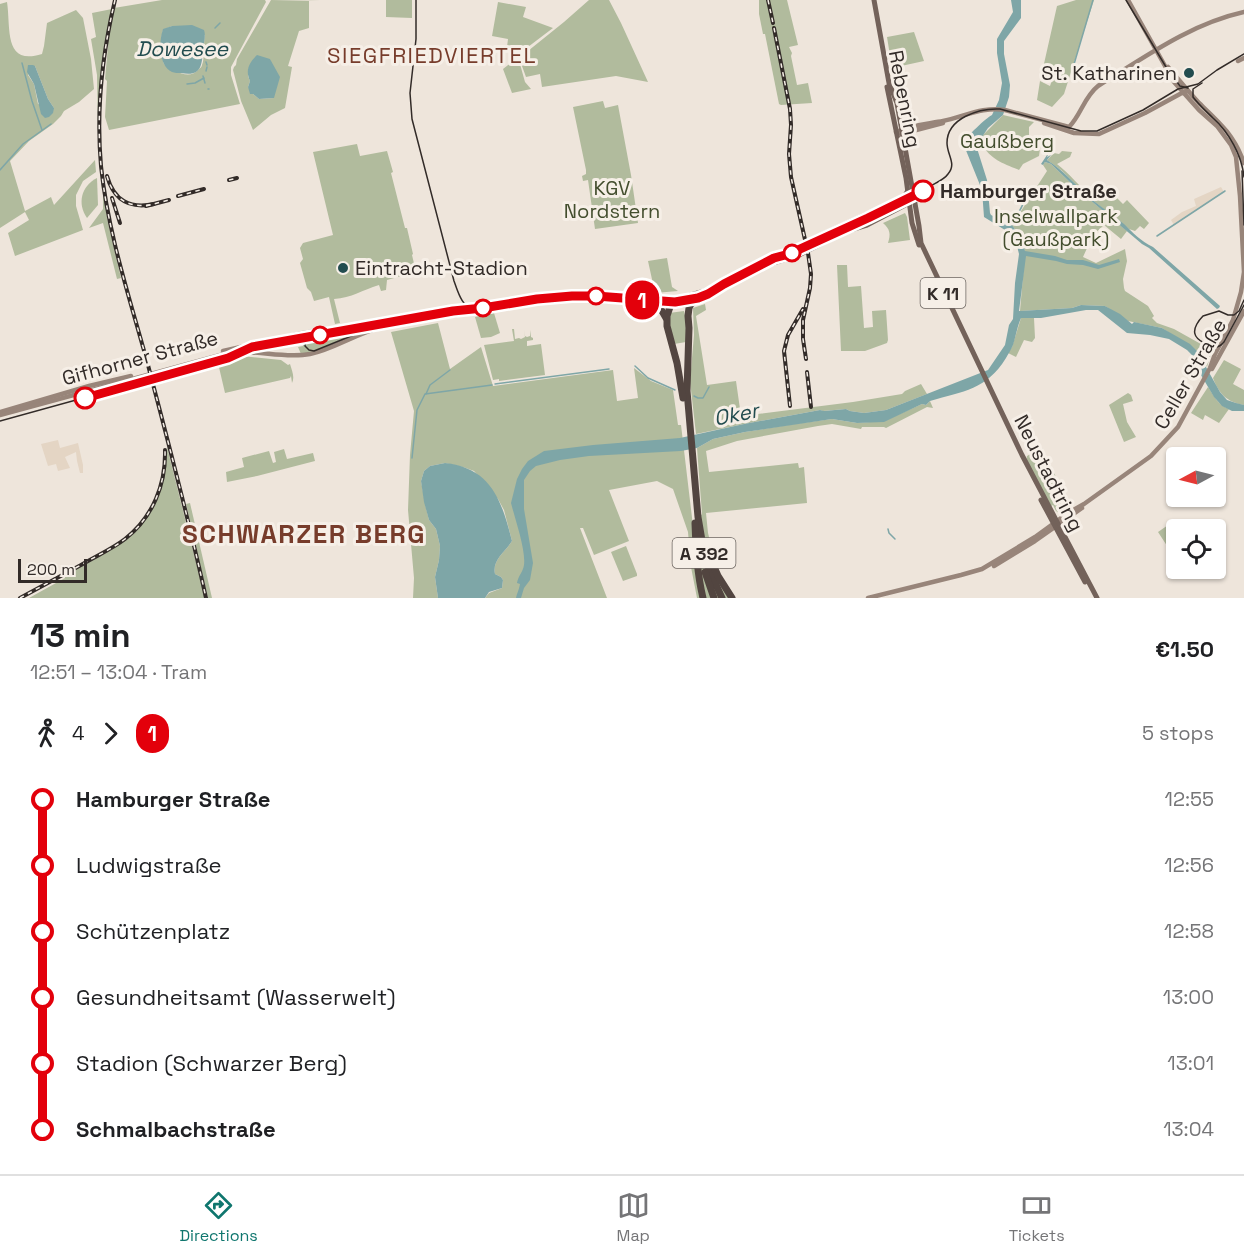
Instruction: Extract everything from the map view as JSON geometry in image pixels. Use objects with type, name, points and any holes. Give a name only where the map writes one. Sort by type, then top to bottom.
[{"type":"highway","points":[[674,301],[688,316]]},
{"type":"highway","points":[[684,384],[689,332],[688,316],[691,304]]},
{"type":"highway","points":[[653,306],[662,311],[667,319]]},
{"type":"highway","points":[[667,307],[667,326],[684,384]]},
{"type":"highway","name":"A 392","points":[[684,384],[695,523],[701,559],[714,598]]},
{"type":"highway","name":"A 392","points":[[692,475],[704,553],[722,598]]},
{"type":"highway","points":[[697,505],[708,552],[718,576],[732,598]]},
{"type":"highway","points":[[695,523],[699,578],[704,598]]},
{"type":"main road","name":"Rebenring","points":[[873,0],[876,28],[900,132],[911,198]]},
{"type":"main road","points":[[1128,0],[1172,79],[1217,119],[1244,163]]},
{"type":"main road","points":[[900,132],[994,110],[1071,126],[1092,91],[1174,38],[1222,17],[1244,12]]},
{"type":"main road","points":[[1238,61],[1244,58]]},
{"type":"main road","points":[[1004,111],[1077,133],[1092,135],[1104,133],[1185,92]]},
{"type":"main road","points":[[1074,122],[1077,133]]},
{"type":"main road","points":[[1232,142],[1242,188],[1244,272],[1238,306],[1240,317]]},
{"type":"main road","points":[[653,306],[667,307],[683,297],[716,287],[818,237],[911,198]]},
{"type":"main road","points":[[674,301],[691,304],[706,300],[722,288],[776,261],[799,255],[847,231],[872,222],[911,198]]},
{"type":"main road","name":"Neustadtring","points":[[911,198],[912,223],[919,246],[1095,598]]},
{"type":"main road","points":[[872,222],[873,213]]},
{"type":"main road","points":[[818,237],[820,244]]},
{"type":"main road","name":"Gifhorner Straße","points":[[0,413],[89,386],[245,345],[289,336],[543,296],[592,294],[674,301]]},
{"type":"main road","name":"Gifhorner Straße","points":[[0,413],[228,353],[249,351],[294,356],[318,352],[380,328],[538,302],[585,300],[653,306]]},
{"type":"main road","name":"Celler Straße","points":[[1056,524],[1145,462],[1175,431],[1211,369],[1220,344],[1240,317]]},
{"type":"main road","name":"Celler Straße","points":[[1211,369],[1220,357],[1240,317]]},
{"type":"main road","name":"Celler Straße","points":[[868,598],[985,567],[1015,551],[1070,516],[1077,509]]},
{"type":"main road","name":"Celler Straße","points":[[880,598],[971,575],[992,567],[1002,559]]},
{"type":"green space","points":[[162,0],[265,0],[231,67],[231,75],[240,104],[109,130],[105,117],[107,81],[105,79],[107,45],[114,8]],"holes":[[[172,26],[205,35],[203,62],[195,73],[182,74],[164,64],[161,47],[163,30]]]},
{"type":"green space","points":[[271,0],[320,1],[309,1],[309,28],[299,31],[288,66],[292,67],[285,108],[271,115],[253,130],[241,101],[233,70]],"holes":[[[270,59],[274,98],[259,99],[248,87],[250,81],[248,69]]]},
{"type":"green space","points":[[386,0],[412,0],[412,18],[386,17]]},
{"type":"green space","points":[[589,0],[609,0],[648,82],[616,76],[542,87],[540,74],[526,77],[522,66],[523,55]]},
{"type":"green space","points":[[759,0],[787,0],[798,45],[789,47],[797,85],[808,83],[812,103],[779,104],[759,14]]},
{"type":"green space","points":[[1076,0],[1094,0],[1064,94],[1052,107],[1037,100],[1040,81],[1050,86],[1053,77],[1050,77],[1047,82],[1041,77],[1057,6]]},
{"type":"green space","points":[[7,2],[11,42],[15,50],[21,55],[29,56],[42,54],[47,23],[76,10],[83,18],[94,89],[29,141],[10,161],[25,211],[51,197],[54,205],[95,160],[96,172],[83,181],[76,195],[76,206],[83,230],[15,256],[8,233],[29,220],[25,212],[0,228],[0,4]],"holes":[[[35,66],[54,108],[38,104],[34,84],[28,75]]]},
{"type":"green space","points":[[498,2],[526,7],[523,17],[553,28],[524,50],[507,47],[508,39],[492,36]]},
{"type":"green space","points":[[112,9],[99,99],[102,190],[98,136],[97,75],[91,39],[96,37],[92,13]]},
{"type":"green space","points":[[914,32],[924,61],[892,68],[887,37]]},
{"type":"green space","points":[[518,57],[525,82],[531,89],[512,93],[503,69]]},
{"type":"green space","name":"KGV Nordstern","points":[[603,101],[605,108],[618,105],[638,223],[595,229],[588,180],[583,181],[582,176],[586,174],[586,170],[573,107]]},
{"type":"green space","name":"Gaußberg","points":[[1003,115],[1034,122],[1029,127],[1029,140],[1041,142],[1039,156],[1023,164],[1019,170],[998,160],[981,144],[977,144],[978,140]]},
{"type":"green space","points":[[357,144],[360,156],[387,151],[416,272],[387,280],[386,290],[381,291],[379,285],[334,299],[340,323],[335,324],[329,297],[314,301],[307,288],[300,263],[303,259],[300,248],[303,243],[333,235],[313,152]]},
{"type":"green space","points":[[1062,151],[1072,152],[1070,157],[1057,164],[1092,198],[1100,191],[1104,195],[1109,190],[1123,204],[1127,200],[1149,223],[1144,229],[1140,226],[1135,231],[1129,229],[1090,198],[1047,160],[1054,153],[1059,154]]},
{"type":"green space","name":"Inselwallpark (Gaußpark)","points":[[1045,162],[1051,164],[1127,231],[1121,239],[1104,225],[1093,235],[1083,257],[1096,263],[1125,249],[1127,261],[1123,279],[1125,291],[1148,306],[1154,316],[1152,318],[1157,323],[1174,329],[1208,348],[1211,353],[1207,367],[1197,351],[1162,328],[1128,321],[1105,306],[1081,305],[1072,308],[1020,311],[1025,252],[1022,239],[1012,225],[1047,171],[1043,165]]},
{"type":"green space","points":[[97,178],[98,205],[87,218],[82,207],[82,196],[87,186]]},
{"type":"green space","points":[[103,196],[121,278],[117,279],[103,223],[89,228],[103,209]]},
{"type":"green space","points":[[905,213],[910,240],[888,243],[889,232],[883,223]]},
{"type":"green space","points":[[667,258],[672,287],[678,291],[655,293],[648,261]]},
{"type":"green space","points":[[837,265],[847,265],[848,287],[861,286],[864,328],[873,327],[872,311],[886,310],[887,343],[865,351],[841,351]]},
{"type":"green space","points":[[705,304],[706,310],[696,316],[707,385],[736,381],[741,416],[902,394],[921,384],[927,394],[886,410],[864,413],[846,409],[820,410],[696,434],[690,381],[694,335],[693,308]]},
{"type":"green space","points":[[684,311],[687,324],[686,342],[674,344],[669,325],[669,313]]},
{"type":"green space","points":[[494,313],[500,333],[481,338],[475,317]]},
{"type":"green space","points":[[1021,318],[1034,318],[1035,338],[1032,342],[1024,340],[1016,357],[1008,353]]},
{"type":"green space","points":[[378,323],[379,326],[368,328],[321,348],[321,350],[301,354],[298,347],[303,346],[304,340],[311,341],[346,335],[356,326]]},
{"type":"green space","points":[[438,323],[450,369],[481,347],[493,386],[613,370],[617,401],[638,398],[634,368],[651,381],[673,390],[678,425],[681,425],[693,526],[702,514],[697,448],[713,439],[832,419],[857,423],[884,421],[922,404],[926,405],[930,401],[933,408],[927,407],[886,428],[862,427],[861,429],[832,424],[737,441],[706,451],[709,472],[798,463],[799,468],[804,467],[807,503],[706,513],[714,571],[730,598],[697,598],[688,532],[673,489],[657,481],[609,490],[629,541],[594,555],[583,528],[580,528],[607,598],[485,598],[489,593],[502,588],[503,580],[495,574],[495,564],[512,541],[504,510],[498,499],[474,471],[445,463],[430,466],[424,471],[421,481],[429,520],[436,529],[440,546],[435,577],[438,598],[413,598],[414,578],[408,510],[414,411],[391,332]]},
{"type":"green space","points":[[512,329],[514,329],[515,339],[525,337],[524,330],[525,336],[530,336],[530,330],[533,340],[527,341],[527,346],[541,344],[545,375],[493,380],[484,345],[514,341]]},
{"type":"green space","points":[[241,356],[281,360],[290,364],[292,383],[291,376],[225,393],[218,363]]},
{"type":"green space","points":[[1224,360],[1241,369],[1233,384],[1244,390],[1244,405],[1228,399],[1215,384],[1213,378]]},
{"type":"green space","points":[[1208,387],[1219,403],[1229,409],[1219,423],[1205,415],[1203,420],[1191,413]]},
{"type":"green space","points":[[1128,393],[1133,401],[1123,404],[1127,422],[1136,437],[1124,442],[1109,405]]},
{"type":"green space","points":[[167,447],[205,598],[29,598],[65,578],[135,531],[157,499],[164,474]]},
{"type":"green space","points":[[1042,448],[1070,506],[1059,513],[1053,505],[1051,506],[1026,461],[1027,456]]},
{"type":"green space","points":[[284,449],[287,459],[313,453],[315,461],[227,482],[226,472],[244,467],[242,458],[269,451],[273,463],[276,462],[274,452]]},
{"type":"green space","points":[[190,503],[212,598],[208,598],[186,504]]},
{"type":"green space","points":[[1166,526],[1166,544],[1158,532]]},
{"type":"green space","points":[[626,546],[637,576],[623,581],[611,552]]},
{"type":"shaded area","points":[[1221,187],[1224,192],[1174,225],[1171,220],[1196,206],[1194,199]]},
{"type":"shaded area","points":[[58,440],[60,448],[78,443],[83,473],[80,473],[76,452],[65,457],[70,468],[58,471],[56,464],[48,466],[41,444]]},
{"type":"water","points":[[1011,0],[1021,0],[1021,18],[1004,41],[1010,85],[1009,97],[1003,115],[975,142],[987,180],[990,213],[1010,224],[1031,187],[1012,225],[1022,239],[1025,251],[1067,260],[1083,260],[1099,265],[1119,259],[1120,262],[1098,269],[1026,256],[1019,311],[1072,308],[1081,305],[1105,306],[1132,324],[1134,322],[1162,328],[1190,344],[1197,351],[1220,392],[1227,400],[1244,405],[1244,411],[1232,411],[1222,406],[1201,375],[1192,355],[1169,339],[1127,333],[1098,310],[1041,318],[1021,318],[1011,349],[990,377],[973,388],[930,401],[926,405],[922,404],[884,422],[857,423],[832,419],[745,432],[713,439],[697,448],[681,451],[589,456],[536,466],[524,480],[524,509],[533,563],[530,580],[521,598],[516,598],[520,584],[517,583],[518,578],[524,559],[511,503],[522,469],[528,461],[544,451],[680,438],[820,410],[846,409],[864,413],[886,410],[988,370],[1005,345],[1009,325],[1013,319],[1019,254],[1016,242],[1005,230],[984,217],[982,190],[963,143],[992,115],[999,100],[1002,83],[997,39],[1013,12]]},
{"type":"water","name":"Dowesee","points":[[192,25],[205,32],[201,65],[193,73],[172,72],[167,69],[162,58],[160,46],[163,29]]},
{"type":"water","points":[[257,55],[270,59],[280,77],[274,98],[259,99],[250,94],[248,70]]},
{"type":"water","points":[[28,65],[35,66],[54,108],[49,117],[45,118],[41,114],[34,84],[27,72]]},
{"type":"water","points":[[1049,152],[1047,157],[1051,155],[1047,160],[1090,198],[1153,247],[1220,306],[1219,308],[1217,309],[1051,164],[1045,162],[1041,164]]},
{"type":"water","points":[[445,463],[461,466],[484,480],[499,500],[504,513],[512,541],[495,564],[495,574],[503,580],[502,588],[489,592],[485,598],[438,598],[435,577],[440,546],[436,529],[429,520],[421,481],[424,471],[430,466]]},
{"type":"waterway","points":[[1072,71],[1093,0]]},
{"type":"waterway","points":[[215,28],[220,23]]},
{"type":"waterway","points":[[152,49],[156,48]]},
{"type":"waterway","points":[[22,63],[42,130]]},
{"type":"waterway","points":[[206,71],[207,67]]},
{"type":"waterway","points":[[203,76],[205,83]]},
{"type":"waterway","points":[[187,84],[204,78]]},
{"type":"waterway","points":[[0,170],[23,144],[51,124]]},
{"type":"waterway","points":[[1157,236],[1225,191]]},
{"type":"waterway","points":[[635,366],[648,378],[675,390]]},
{"type":"waterway","points":[[495,384],[609,369]]},
{"type":"waterway","points":[[426,394],[430,385],[450,370]]},
{"type":"waterway","points":[[412,458],[417,410],[425,394],[492,385]]},
{"type":"waterway","points":[[694,396],[703,398],[709,387]]},
{"type":"waterway","points":[[888,529],[895,539]]},
{"type":"tram line","points":[[416,0],[416,39],[410,93],[412,119],[454,281],[464,303],[475,310]]},
{"type":"tram line","points":[[1126,0],[1166,67],[1180,86],[1188,88]]},
{"type":"tram line","points":[[0,421],[228,358],[257,346],[394,321],[537,299],[582,296],[669,302],[705,296],[774,258],[791,253],[879,214],[942,180],[952,167],[947,147],[948,134],[952,127],[966,116],[983,110],[1000,109],[1081,131],[1097,131],[1143,110],[1178,89],[1198,84],[1244,54]]},
{"type":"tram line","points":[[1202,83],[1193,89],[1193,97],[1229,137],[1238,153],[1244,177]]},
{"type":"tram line","points":[[1242,171],[1244,225]]},
{"type":"tram line","name":"1","points":[[85,398],[235,356],[252,347],[453,311],[572,296],[669,302],[691,300],[708,294],[774,258],[789,254],[923,191]]},
{"type":"tram line","points":[[1244,300],[1239,311],[1234,315],[1219,311],[1203,316],[1196,327],[1196,336],[1213,347],[1219,346],[1224,342],[1244,305]]},
{"type":"tram line","points":[[311,336],[306,340],[305,346],[314,351],[356,334]]},
{"type":"railway","points":[[115,0],[107,41],[100,103],[99,124],[104,191],[120,266],[171,452],[206,598]]},
{"type":"railway","points":[[768,0],[773,23]]},
{"type":"railway","points":[[774,28],[790,109],[791,177],[811,274],[803,320],[806,359]]},
{"type":"railway","points":[[107,176],[114,192],[124,201],[138,205],[154,204]]},
{"type":"railway","points":[[229,180],[237,178]]},
{"type":"railway","points":[[178,196],[204,189]]},
{"type":"railway","points":[[112,198],[120,223]]},
{"type":"railway","points":[[146,206],[169,200]]},
{"type":"railway","points":[[790,406],[784,351],[788,335],[803,309]]},
{"type":"railway","points":[[807,372],[811,407]]},
{"type":"railway","points":[[20,598],[109,549],[135,530],[156,499],[163,475],[165,450]]},
{"type":"place","name":"St. Katharinen","points":[[1189,73]]},
{"type":"place","name":"Hamburger Straße","points":[[923,191]]},
{"type":"place","name":"Eintracht-Stadion","points":[[343,268]]},
{"type":"district","name":"SIEGFRIEDVIERTEL","points":[[432,55]]},
{"type":"district","name":"SCHWARZER BERG","points":[[304,534]]},
{"type":"water label","name":"Oker","points":[[736,414]]}]
